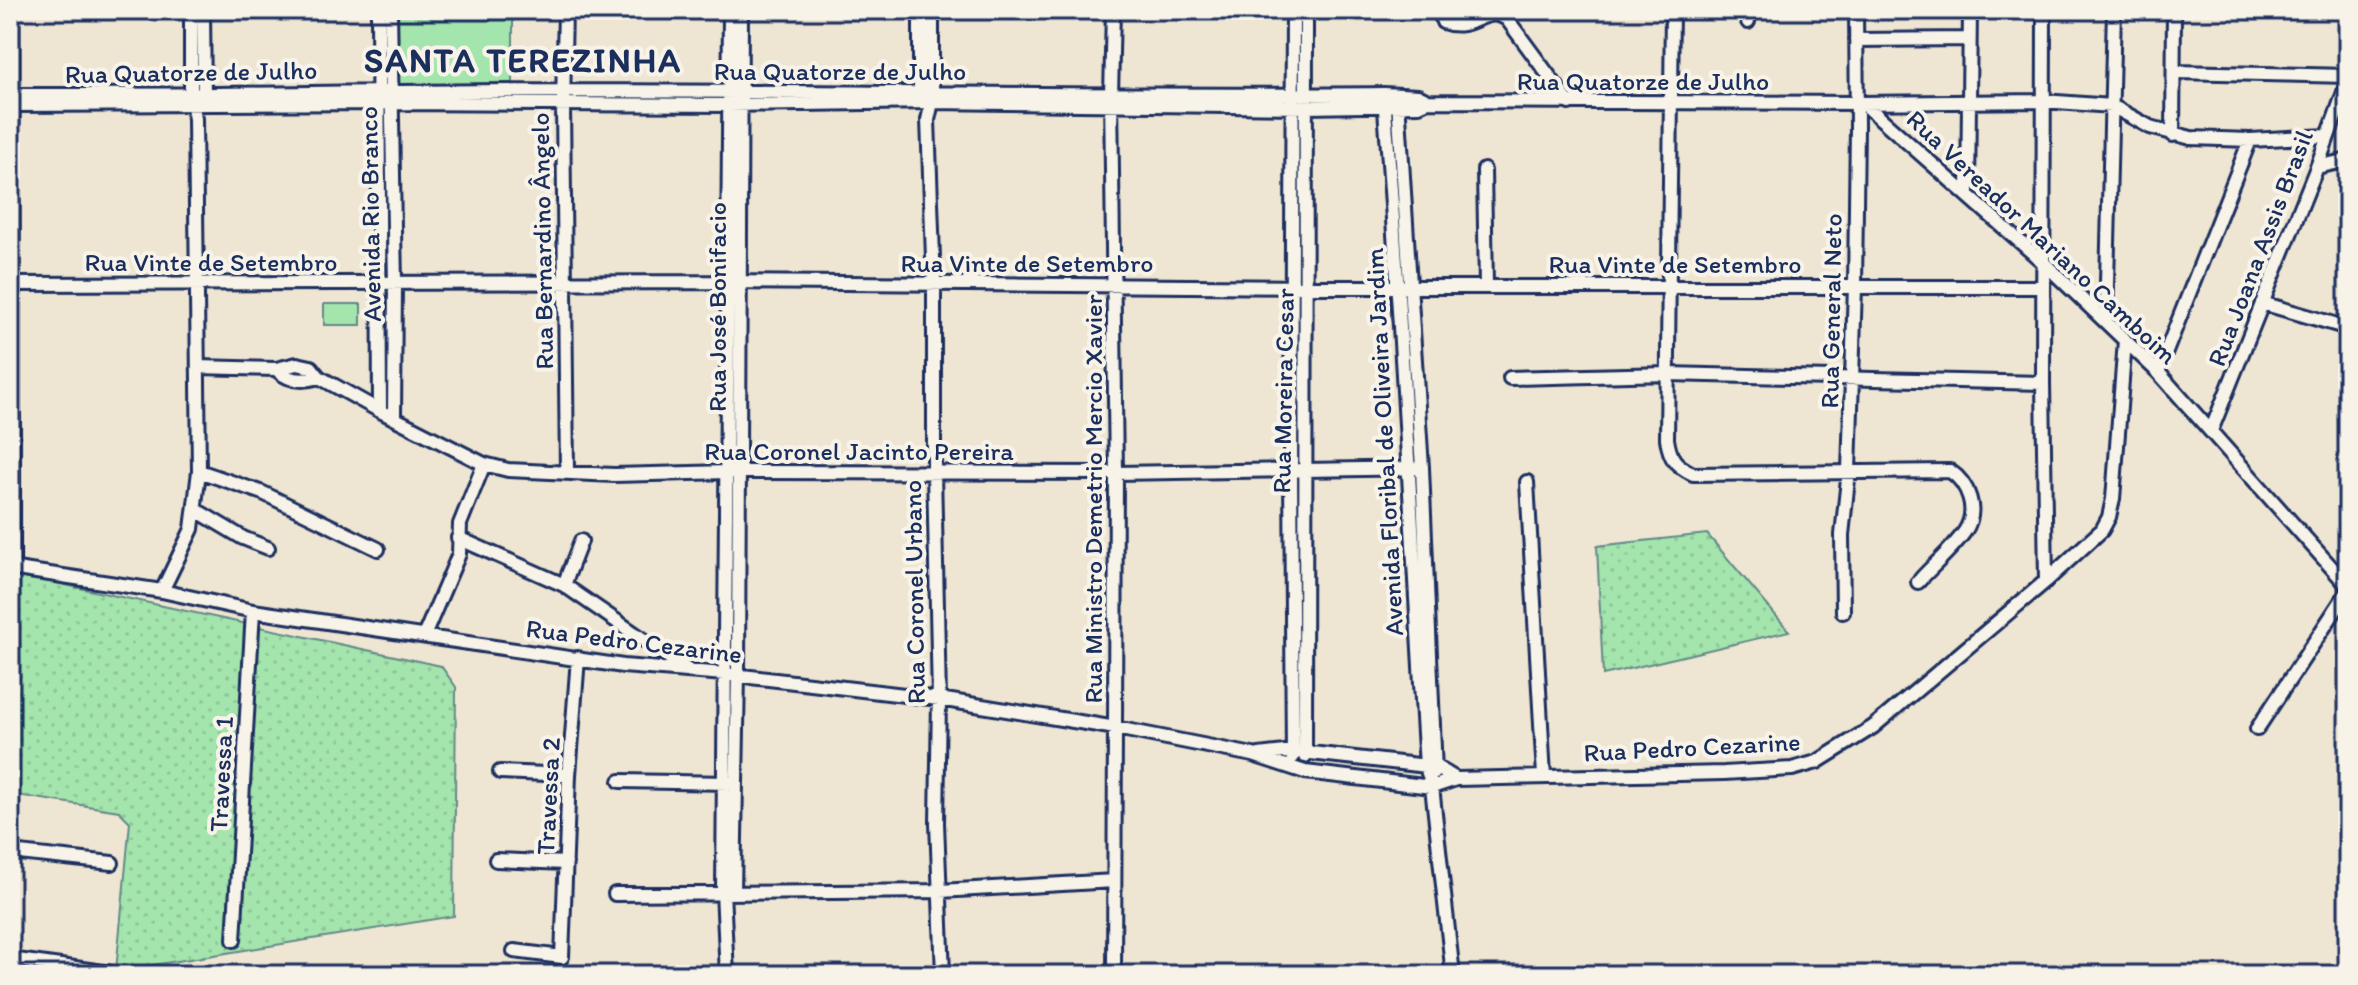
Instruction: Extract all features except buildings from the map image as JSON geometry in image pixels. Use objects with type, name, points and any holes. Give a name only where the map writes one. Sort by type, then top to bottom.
[{"type":"street","points":[[12,10],[12,568]]},
{"type":"street","points":[[191,10],[198,98]]},
{"type":"street","points":[[162,591],[186,544],[196,510],[199,471],[195,119],[203,10]]},
{"type":"street","name":"Avenida Rio Branco","points":[[378,10],[384,47],[380,411]]},
{"type":"street","name":"Avenida Rio Branco","points":[[384,47],[390,10]]},
{"type":"street","name":"Rua Bernardino Ângelo","points":[[565,10],[563,105],[567,472]]},
{"type":"street","name":"Rua José Bonifacio","points":[[730,10],[735,99],[733,472],[738,675],[730,783]]},
{"type":"street","name":"Rua José Bonifacio","points":[[735,99],[741,10]]},
{"type":"street","name":"Rua Coronel Urbano","points":[[920,10],[934,285],[939,699],[937,823],[943,975]]},
{"type":"street","name":"Rua Coronel Urbano","points":[[926,97],[932,10]]},
{"type":"street","name":"Rua Ministro Demetrio Mercio Xavier","points":[[1113,10],[1111,100],[1116,473],[1114,975]]},
{"type":"street","name":"Rua Moreira Cesar","points":[[1293,10],[1299,101],[1299,770]]},
{"type":"street","name":"Rua Moreira Cesar","points":[[1299,101],[1306,10]]},
{"type":"street","points":[[1440,10],[1443,22],[1452,25],[1463,25],[1490,13],[1507,19],[1569,103]]},
{"type":"street","points":[[1672,10],[1667,439],[1670,456],[1677,466],[1693,474],[1950,471],[1962,479],[1972,503],[1967,528],[1918,582]]},
{"type":"street","name":"Rua General Neto","points":[[1843,612],[1842,535],[1849,470],[1860,103],[1856,10]]},
{"type":"street","points":[[1968,195],[1970,10]]},
{"type":"street","points":[[2044,10],[2046,581]]},
{"type":"street","points":[[2106,322],[2114,10]]},
{"type":"street","points":[[2173,135],[2174,10]]},
{"type":"street","points":[[1856,40],[1969,39]]},
{"type":"street","points":[[2175,72],[2348,78]]},
{"type":"street","name":"Rua Joana Assis Brasil","points":[[2211,431],[2317,167],[2348,78]]},
{"type":"street","name":"Rua Quatorze de Julho","points":[[11,100],[495,98],[563,91],[616,98],[678,99],[926,97],[1299,101],[1391,100],[1418,96],[1428,101],[2043,101],[2112,106]]},
{"type":"street","name":"Avenida Rio Branco","points":[[384,98],[395,284],[394,418]]},
{"type":"street","name":"Rua Quatorze de Julho","points":[[495,98],[563,105],[616,98]]},
{"type":"street","name":"Avenida Floribal de Oliveira Jardim","points":[[1391,100],[1411,394],[1422,468],[1432,787],[1453,975]]},
{"type":"street","name":"Rua Vereador Mariano Camboim","points":[[1860,103],[2043,262],[2158,372],[2348,589]]},
{"type":"street","points":[[2112,106],[2150,127],[2173,135],[2250,140],[2328,136]]},
{"type":"street","points":[[2158,372],[2250,140]]},
{"type":"street","points":[[2317,167],[2348,160]]},
{"type":"street","points":[[1484,170],[1486,286]]},
{"type":"street","name":"Rua Vinte de Setembro","points":[[12,284],[734,282],[1300,287],[2043,287]]},
{"type":"street","points":[[2262,303],[2348,328]]},
{"type":"street","name":"Rua Pedro Cezarine","points":[[1253,755],[1299,752],[1431,766],[1456,779],[1724,773],[1792,769],[1817,762],[1873,727],[2102,530],[2113,499],[2125,340]]},
{"type":"street","name":"Rua Coronel Jacinto Pereira","points":[[198,367],[276,369],[297,364],[311,367],[319,377],[380,411],[484,464],[508,470],[614,475],[1422,468]]},
{"type":"street","points":[[1510,378],[1668,374],[2043,383]]},
{"type":"street","name":"Avenida Floribal de Oliveira Jardim","points":[[1411,394],[1407,469],[1431,766]]},
{"type":"street","points":[[424,636],[459,554],[460,524],[484,464]]},
{"type":"street","points":[[199,471],[263,493],[378,549]]},
{"type":"street","name":"Rua José Bonifacio","points":[[727,975],[730,783],[725,674],[733,472]]},
{"type":"street","points":[[1527,482],[1544,776]]},
{"type":"street","points":[[196,510],[243,538],[268,548]]},
{"type":"street","points":[[458,538],[564,585],[689,671]]},
{"type":"street","points":[[564,585],[581,541]]},
{"type":"street","name":"Rua Pedro Cezarine","points":[[12,568],[162,591],[253,611],[623,666],[738,675],[939,699],[1116,728],[1253,755],[1299,770],[1432,787]]},
{"type":"street","points":[[2257,729],[2348,589]]},
{"type":"street","name":"Travessa 1","points":[[234,940],[253,611]]},
{"type":"street","name":"Travessa 2","points":[[514,951],[562,957],[569,775],[578,658]]},
{"type":"street","points":[[1364,779],[1365,759]]},
{"type":"street","points":[[500,772],[569,775]]},
{"type":"street","points":[[1432,787],[1456,779]]},
{"type":"street","points":[[620,781],[730,783]]},
{"type":"street","points":[[10,852],[112,863]]},
{"type":"street","points":[[496,860],[566,863]]},
{"type":"street","points":[[615,894],[940,891],[1114,881]]},
{"type":"street","points":[[10,959],[111,973]]},
{"type":"green space","points":[[398,10],[513,10],[513,87],[398,87]]},
{"type":"green space","points":[[324,304],[361,304],[361,325],[324,325]]},
{"type":"green space","points":[[1707,534],[1789,631],[1603,675],[1597,546]]},
{"type":"green space","points":[[10,573],[441,666],[456,687],[454,916],[116,971],[130,822],[119,811],[10,794]]},
{"type":"district","name":"SANTA TEREZINHA","points":[[523,60]]}]
